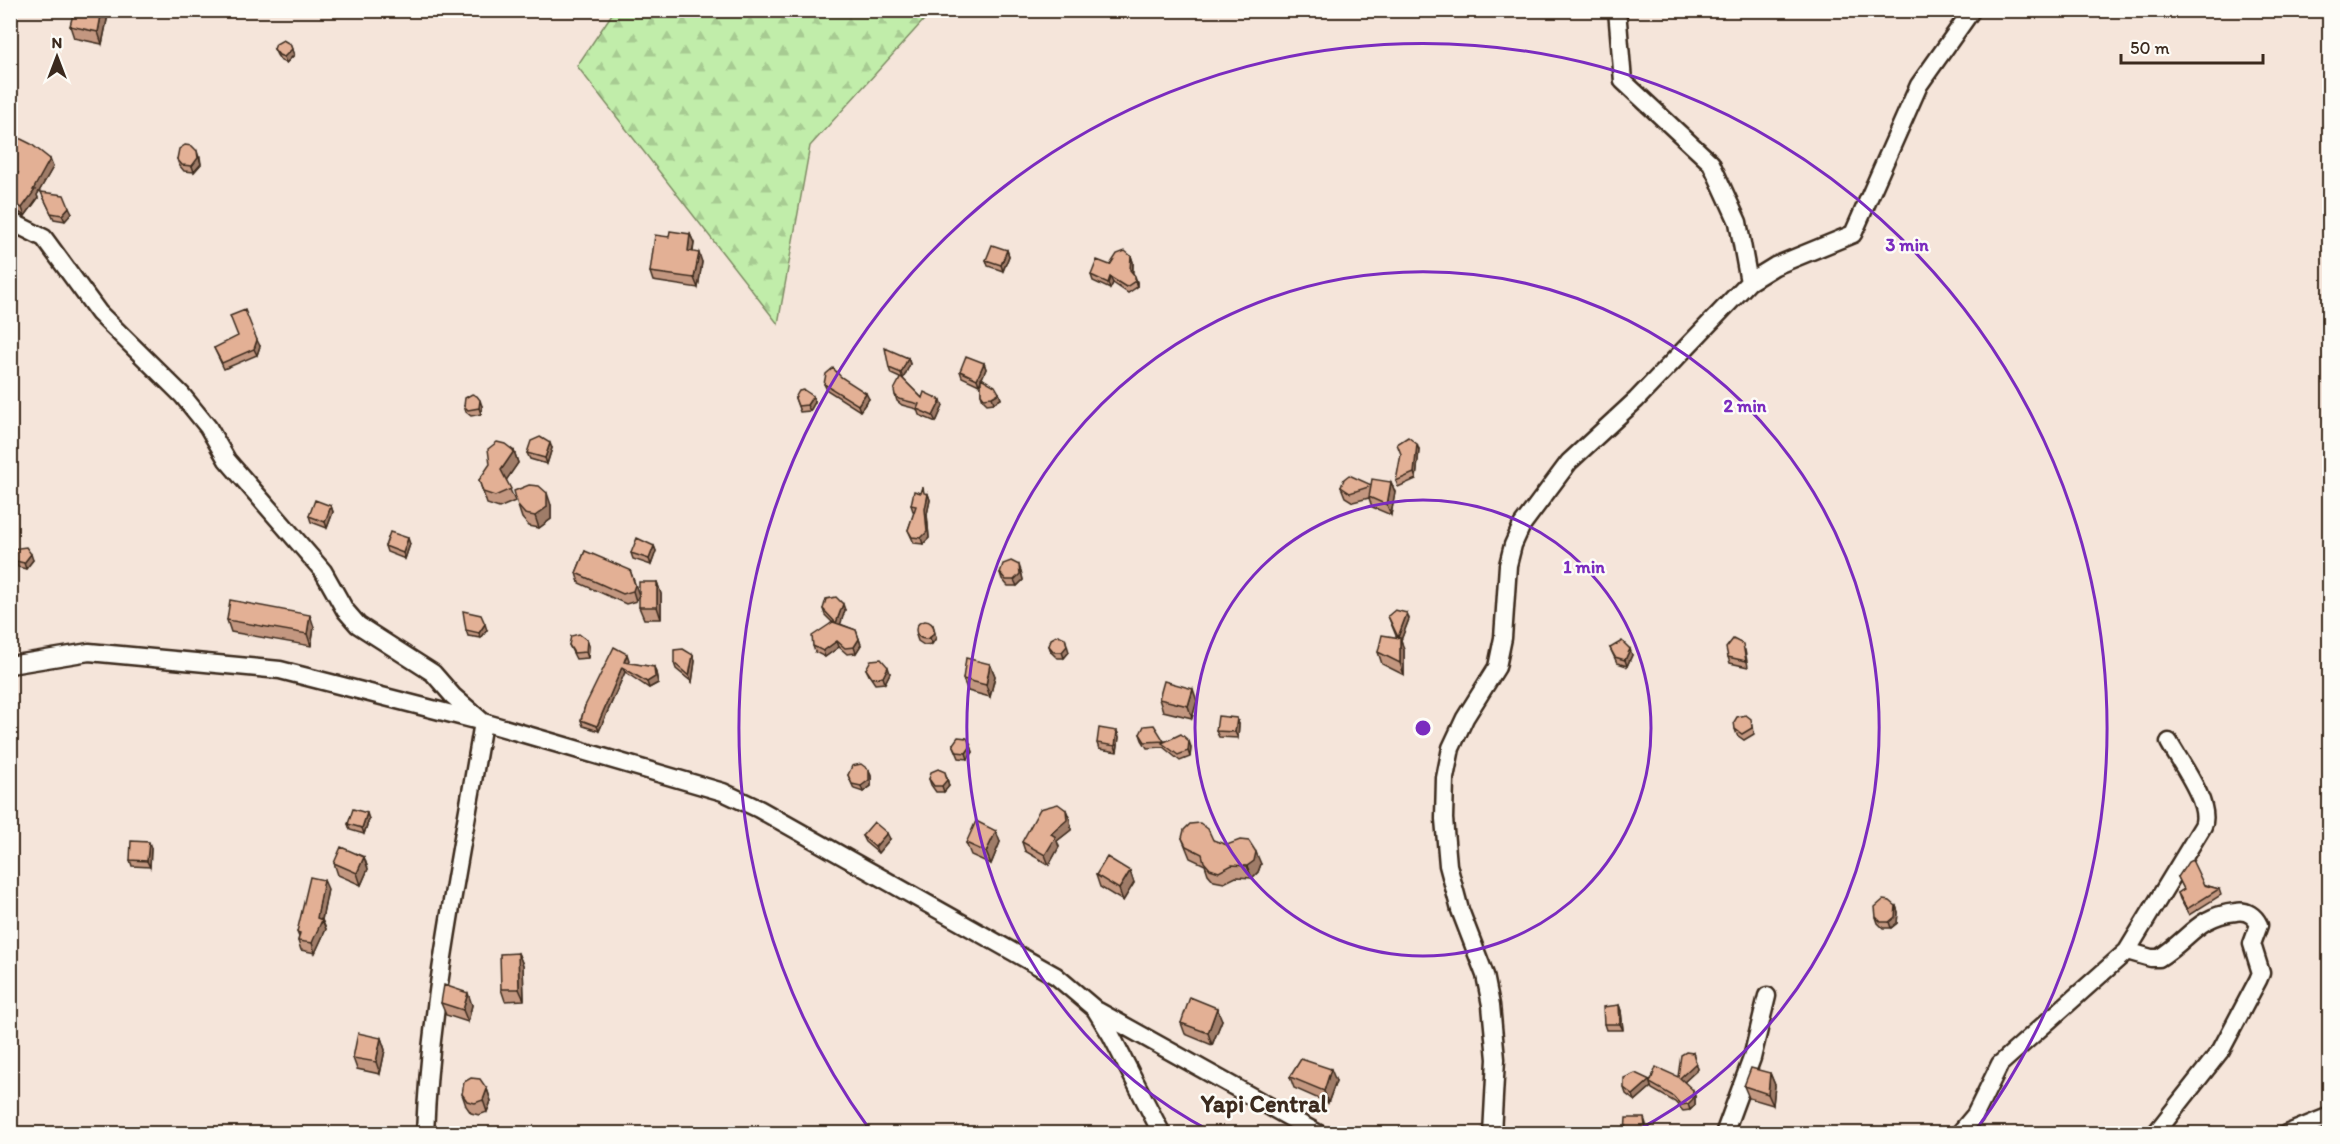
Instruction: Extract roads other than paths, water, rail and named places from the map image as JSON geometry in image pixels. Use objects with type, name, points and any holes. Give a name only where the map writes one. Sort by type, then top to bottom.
[{"type":"street","points":[[1617,10],[1623,81],[1711,163],[1738,222],[1749,282]]},
{"type":"street","points":[[1492,1134],[1496,1059],[1491,1005],[1485,975],[1460,910],[1448,865],[1444,819],[1445,778],[1451,748],[1465,718],[1497,668],[1503,638],[1508,565],[1513,545],[1522,525],[1569,462],[1636,400],[1749,282],[1775,266],[1853,234],[1919,85],[1972,10]]},
{"type":"street","points":[[10,220],[44,238],[63,260],[99,313],[182,395],[208,427],[227,460],[323,571],[345,610],[358,625],[433,673],[453,696],[483,722]]},
{"type":"street","points":[[10,665],[89,652],[280,670],[344,684],[483,722],[689,785],[723,792],[1056,976],[1095,1009],[1319,1134]]},
{"type":"street","points":[[425,1134],[427,1092],[441,981],[483,722]]},
{"type":"street","points":[[1959,1134],[1975,1115],[2000,1064],[2127,951],[2205,821],[2194,786],[2169,742]]},
{"type":"street","points":[[2127,951],[2159,958],[2204,920],[2215,915],[2243,911],[2256,918],[2259,925],[2252,944],[2260,973],[2258,980],[2221,1050],[2155,1134]]},
{"type":"street","points":[[1724,1134],[1752,1058],[1767,996]]},
{"type":"street","points":[[1095,1009],[1111,1035],[1162,1134]]},
{"type":"street","points":[[2286,1134],[2330,1116]]},
{"type":"district","name":"Yapi Central","points":[[1264,1103]]}]
